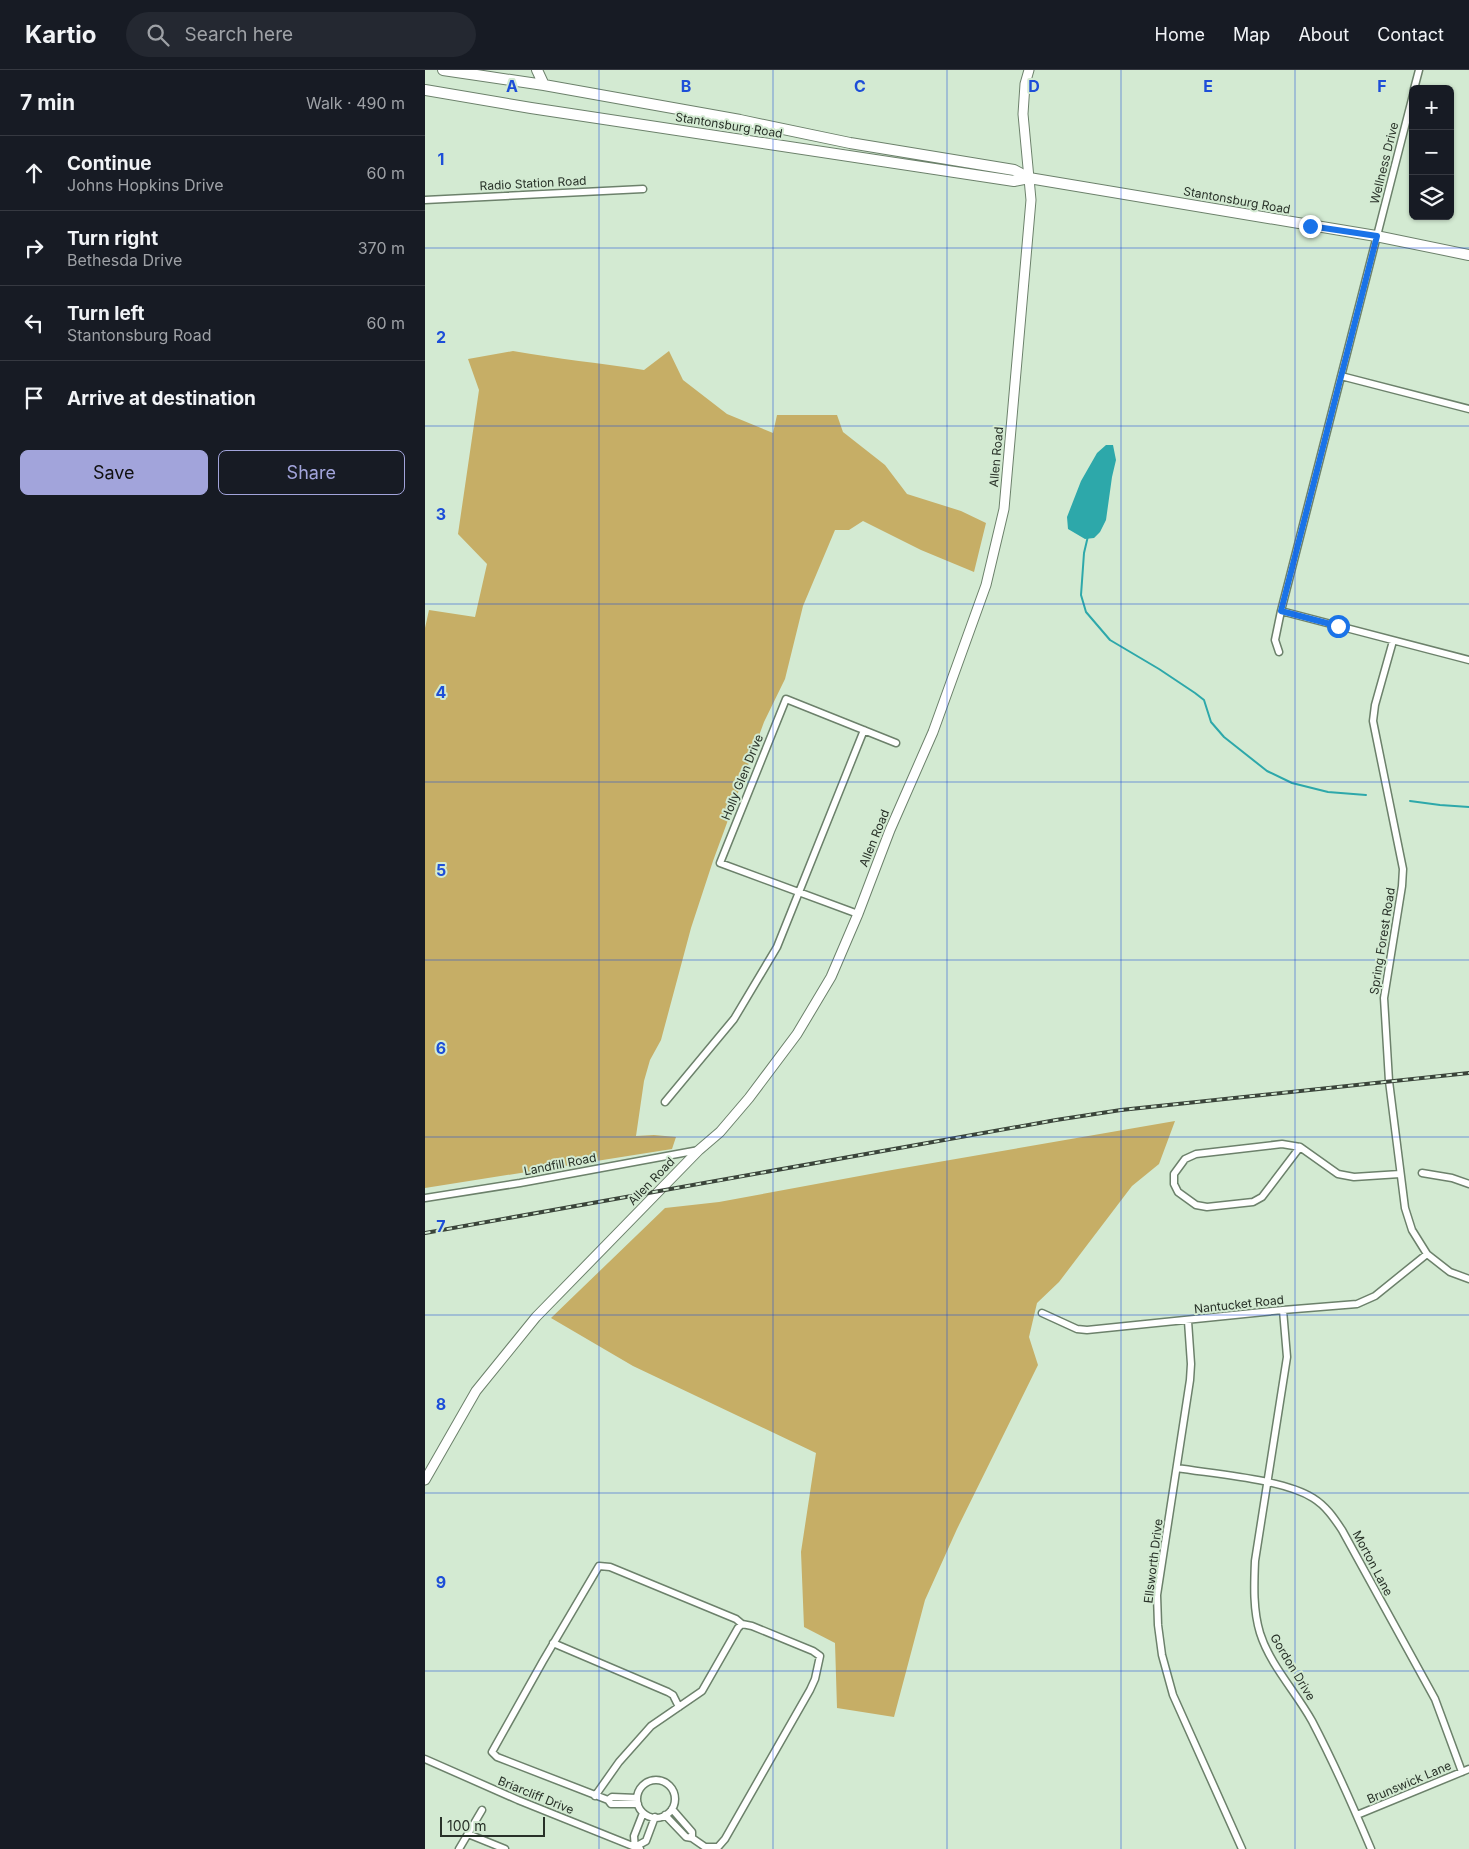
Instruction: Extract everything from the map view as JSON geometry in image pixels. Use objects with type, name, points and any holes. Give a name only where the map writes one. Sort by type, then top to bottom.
[{"type":"main road","name":"Stantonsburg Road","points":[[443,70],[544,84],[739,120],[850,143],[1015,170],[1029,178],[1377,236],[1469,255]]},
{"type":"main road","points":[[516,80],[523,70]]},
{"type":"main road","points":[[537,70],[544,84]]},
{"type":"main road","name":"Allen Road","points":[[425,1480],[476,1391],[536,1317],[699,1150],[720,1132],[749,1098],[797,1034],[831,977],[858,914],[890,830],[933,732],[986,585],[1004,508],[1030,209],[1023,114],[1025,84],[1029,70]]},
{"type":"main road","name":"Stantonsburg Road","points":[[425,90],[531,108],[1014,181],[1029,178]]},
{"type":"street","points":[[1415,85],[1419,70]]},
{"type":"street","name":"Wellness Drive","points":[[1279,652],[1275,640],[1281,611],[1409,111]]},
{"type":"street","name":"Radio Station Road","points":[[425,200],[643,189]]},
{"type":"street","points":[[1341,376],[1469,409]]},
{"type":"street","points":[[1281,611],[1469,660]]},
{"type":"street","name":"Spring Forest Road","points":[[1393,641],[1375,705],[1373,721],[1403,869],[1402,886],[1383,998],[1389,1081],[1400,1174],[1407,1215],[1412,1230],[1427,1254],[1450,1272],[1469,1279]]},
{"type":"street","name":"Holly Glen Drive","points":[[858,914],[720,863],[786,700],[896,743]]},
{"type":"street","points":[[665,1102],[733,1019],[777,947],[864,730]]},
{"type":"street","points":[[1300,1147],[1262,1197],[1253,1202],[1207,1207],[1196,1205],[1178,1192],[1175,1184],[1174,1174],[1185,1159],[1196,1154],[1283,1144],[1300,1147],[1338,1174],[1354,1177],[1400,1174]]},
{"type":"street","name":"Landfill Road","points":[[425,1198],[520,1184],[699,1150]]},
{"type":"street","points":[[1422,1173],[1452,1178],[1469,1184]]},
{"type":"street","name":"Nantucket Road","points":[[1042,1313],[1077,1329],[1087,1330],[1357,1304],[1375,1296],[1427,1254]]},
{"type":"street","name":"Gordon Drive","points":[[1283,1310],[1287,1357],[1255,1561],[1254,1591],[1260,1634],[1270,1654],[1311,1719],[1357,1815],[1371,1849]]},
{"type":"street","name":"Ellsworth Drive","points":[[1188,1320],[1191,1364],[1190,1380],[1157,1595],[1158,1625],[1162,1655],[1173,1696],[1242,1849]]},
{"type":"street","name":"Morton Lane","points":[[1177,1468],[1267,1482],[1300,1491],[1315,1499],[1330,1512],[1342,1530],[1435,1699],[1462,1772]]},
{"type":"street","points":[[637,1801],[612,1797],[608,1800],[595,1796],[497,1757],[492,1752],[596,1570],[599,1566],[604,1565],[736,1619],[742,1624],[752,1626],[813,1651],[819,1656],[815,1679],[790,1728],[725,1839],[718,1847],[705,1847],[692,1838],[686,1837],[665,1815]]},
{"type":"street","points":[[595,1796],[619,1762],[651,1726],[702,1690],[742,1624]]},
{"type":"street","points":[[553,1643],[668,1692],[673,1696],[679,1707]]},
{"type":"street","name":"Briarcliff Drive","points":[[425,1760],[517,1800],[637,1848]]},
{"type":"street","name":"Brunswick Lane","points":[[1357,1815],[1469,1769]]},
{"type":"street","points":[[650,1781],[661,1781],[671,1787],[673,1792],[674,1803],[672,1809],[665,1815],[655,1818],[643,1813],[637,1801],[638,1792],[650,1781]]},
{"type":"street","points":[[672,1809],[692,1832],[692,1838]]},
{"type":"street","points":[[459,1849],[482,1810]]},
{"type":"street","points":[[643,1813],[634,1836],[637,1848],[646,1841],[655,1818]]},
{"type":"street","points":[[468,1834],[505,1849]]},
{"type":"shaded area","points":[[513,351],[644,370],[669,351],[683,380],[727,414],[773,433],[777,415],[837,415],[843,432],[885,465],[907,494],[961,511],[986,523],[974,572],[921,550],[863,521],[849,530],[835,530],[803,606],[785,679],[764,722],[713,861],[691,928],[661,1040],[650,1060],[644,1081],[636,1136],[676,1137],[672,1149],[425,1188],[425,628],[429,610],[475,617],[487,564],[458,534],[479,390],[468,359]]},
{"type":"shaded area","points":[[1175,1121],[1159,1164],[1132,1186],[1059,1282],[1037,1303],[1029,1337],[1038,1365],[957,1529],[925,1600],[894,1717],[837,1708],[835,1643],[804,1627],[801,1552],[816,1453],[633,1366],[551,1318],[665,1208],[719,1202]]},
{"type":"water","points":[[1106,445],[1113,445],[1116,460],[1106,520],[1100,532],[1094,538],[1085,539],[1068,529],[1067,517],[1081,481],[1097,453]]},
{"type":"waterway","points":[[1088,536],[1084,553],[1081,595],[1086,612],[1110,640],[1159,669],[1204,700],[1211,722],[1224,737],[1267,771],[1292,783],[1328,792],[1366,795]]},
{"type":"waterway","points":[[1410,801],[1469,807]]},
{"type":"railway","points":[[425,1233],[1121,1110],[1469,1073]]},
{"type":"route","points":[[1310,226],[1377,236],[1281,611],[1338,626]]}]
